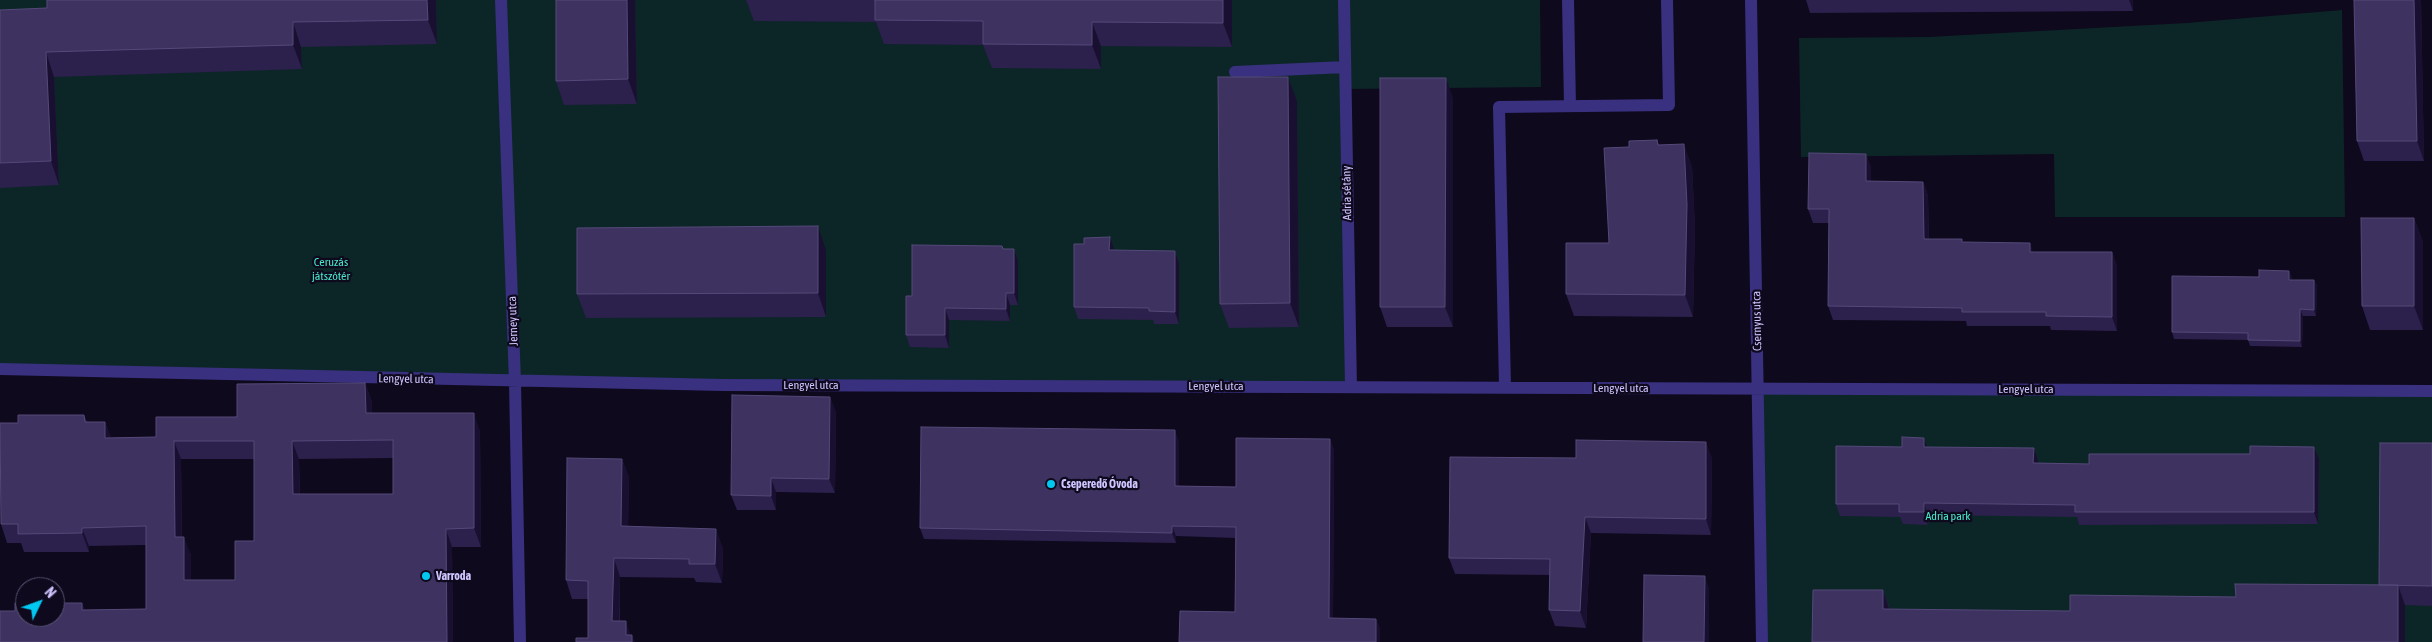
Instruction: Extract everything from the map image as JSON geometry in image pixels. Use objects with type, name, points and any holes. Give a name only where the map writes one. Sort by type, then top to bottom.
[{"type":"street","name":"Jerney utca","points":[[501,0],[515,382],[520,642]]},
{"type":"street","name":"Adria sétány","points":[[1344,0],[1351,387]]},
{"type":"street","points":[[1568,0],[1570,106]]},
{"type":"street","points":[[1505,387],[1499,107],[1669,105],[1667,0]]},
{"type":"street","name":"Csernyus utca","points":[[1751,0],[1762,642]]},
{"type":"street","points":[[1235,72],[1345,67]]},
{"type":"street","name":"Lengyel utca","points":[[0,369],[515,382],[2432,391]]},
{"type":"green space","name":"Ceruzás játszótér","points":[[0,0],[1540,0],[1541,87],[1345,89],[1351,387],[515,382],[0,369]]},
{"type":"green space","points":[[2342,10],[2345,217],[2055,217],[2054,154],[1801,157],[1799,38],[1929,37],[2187,23]]},
{"type":"green space","name":"Adria park","points":[[1758,388],[2432,391],[2432,642],[1762,642]]},
{"type":"building","points":[[47,0],[427,0],[428,20],[293,22],[293,45],[46,52],[51,161],[0,163],[0,10],[47,8]]},
{"type":"building","points":[[556,0],[627,0],[628,79],[556,81]]},
{"type":"building","points":[[875,0],[1223,0],[1223,23],[1092,22],[1092,45],[983,44],[983,21],[875,20]]},
{"type":"building","points":[[2354,0],[2414,0],[2417,141],[2357,141]]},
{"type":"building","points":[[1218,77],[1288,77],[1290,303],[1220,304]]},
{"type":"building","points":[[1380,78],[1446,78],[1445,307],[1380,307]]},
{"type":"building","points":[[1657,140],[1658,145],[1684,144],[1687,205],[1685,295],[1566,294],[1566,243],[1609,243],[1604,148],[1629,147],[1629,141]]},
{"type":"building","points":[[1809,153],[1866,154],[1866,181],[1923,182],[1924,239],[1962,239],[1962,242],[2030,243],[2030,252],[2112,252],[2112,317],[2046,316],[2046,312],[1962,312],[1962,308],[1828,306],[1829,209],[1808,209]]},
{"type":"building","points":[[2361,218],[2414,218],[2414,306],[2362,306]]},
{"type":"building","points":[[818,226],[818,293],[577,294],[577,228]]},
{"type":"building","points":[[1110,237],[1109,250],[1175,251],[1175,312],[1149,311],[1149,308],[1074,307],[1074,244],[1084,244],[1084,238]]},
{"type":"building","points":[[912,245],[1002,246],[1003,249],[1014,249],[1014,293],[1006,293],[1006,309],[945,308],[945,335],[906,335],[906,296],[912,296]]},
{"type":"building","points":[[2259,270],[2289,271],[2289,280],[2314,280],[2314,310],[2300,309],[2300,341],[2248,340],[2248,333],[2172,332],[2172,276],[2259,277]]},
{"type":"building","points":[[365,383],[366,413],[474,413],[474,528],[446,529],[447,642],[0,642],[0,611],[15,611],[15,627],[65,627],[65,603],[82,603],[82,610],[146,609],[146,526],[82,528],[82,533],[18,534],[18,524],[1,524],[0,423],[18,423],[18,415],[84,415],[85,422],[105,422],[105,438],[156,437],[156,417],[237,417],[237,384]],"holes":[[[393,440],[393,494],[293,494],[292,441]],[[174,441],[254,441],[254,541],[235,541],[235,580],[184,580],[184,537],[175,537]]]},
{"type":"building","points":[[732,395],[830,397],[829,479],[771,478],[771,496],[731,495]]},
{"type":"building","points":[[921,427],[1175,430],[1175,486],[1236,487],[1236,438],[1330,439],[1329,618],[1376,619],[1376,642],[1179,642],[1180,611],[1235,612],[1236,527],[1172,526],[1172,533],[920,528]]},
{"type":"building","points":[[1902,437],[1924,438],[1924,447],[2034,448],[2033,463],[2089,464],[2089,454],[2250,454],[2250,446],[2314,447],[2314,512],[2075,512],[2075,505],[1924,503],[1924,512],[1899,512],[1899,504],[1836,504],[1836,446],[1902,447]]},
{"type":"building","points":[[1576,440],[1706,442],[1706,519],[1585,517],[1580,611],[1549,610],[1550,559],[1449,558],[1450,457],[1576,458]]},
{"type":"building","points":[[2380,443],[2432,443],[2432,586],[2379,585]]},
{"type":"building","points":[[567,458],[622,459],[621,526],[716,529],[715,564],[689,564],[689,559],[614,558],[612,621],[626,621],[626,635],[632,635],[632,642],[576,642],[576,638],[588,638],[588,581],[566,580]]},
{"type":"building","points":[[1644,575],[1705,576],[1704,642],[1643,642]]},
{"type":"building","points":[[2235,584],[2398,585],[2398,642],[1812,642],[1813,590],[1883,590],[1883,609],[2070,611],[2070,595],[2236,597]]},
{"type":"place","name":"Cseperedő Óvoda","points":[[1051,484]]},
{"type":"place","name":"Varroda","points":[[426,576]]}]
